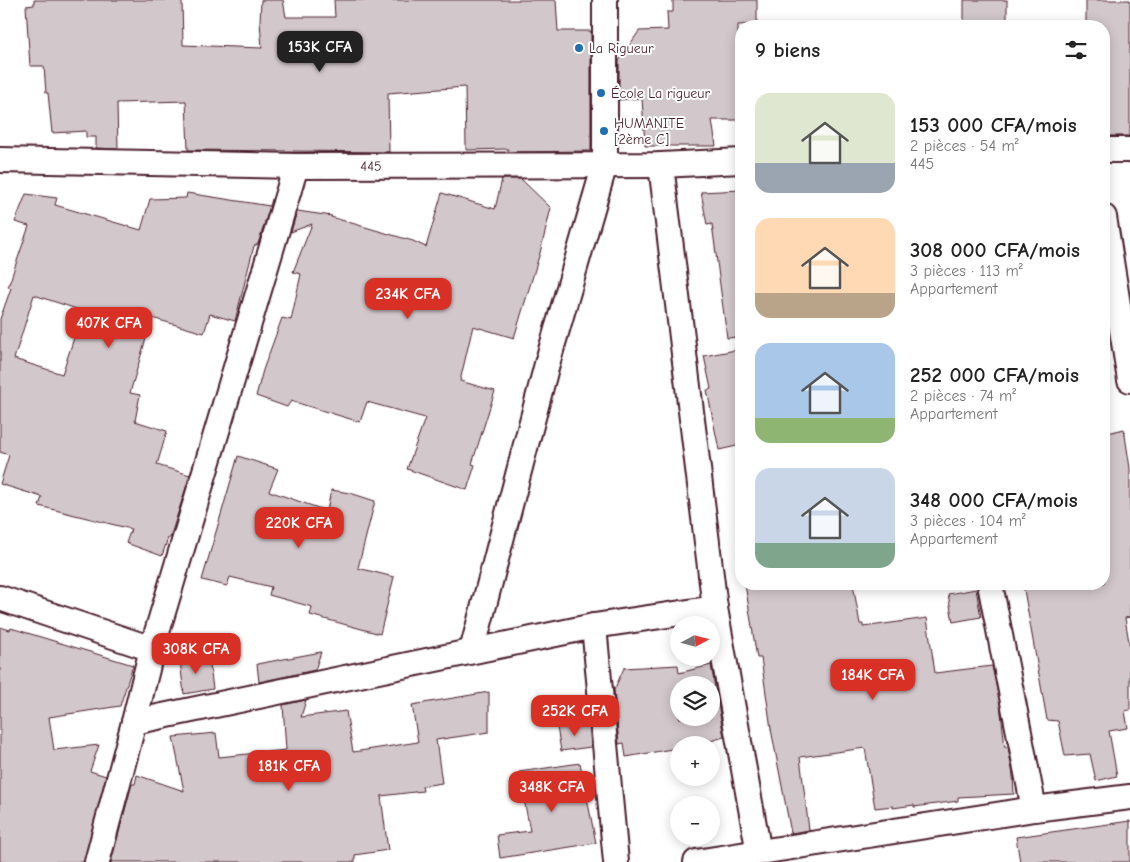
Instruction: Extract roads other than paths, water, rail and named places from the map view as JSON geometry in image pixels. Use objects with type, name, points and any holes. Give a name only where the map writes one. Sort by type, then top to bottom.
[{"type":"street","points":[[472,651],[547,364],[605,164],[605,0]]},
{"type":"street","points":[[1110,150],[1130,150]]},
{"type":"street","name":"445","points":[[0,160],[296,166],[661,165],[735,161]]},
{"type":"street","points":[[661,165],[715,608],[759,853]]},
{"type":"street","points":[[97,862],[152,649],[296,166]]},
{"type":"street","points":[[1110,255],[1130,380]]},
{"type":"street","points":[[991,590],[1034,809]]},
{"type":"street","points":[[0,598],[152,649]]},
{"type":"street","points":[[134,722],[594,626],[715,608]]},
{"type":"street","points":[[594,626],[616,862]]},
{"type":"street","points":[[696,862],[1034,809],[1130,798]]},
{"type":"place","name":"La Rigueur","points":[[579,48]]},
{"type":"place","name":"École La rigueur","points":[[601,93]]},
{"type":"place","name":"HUMANITE [2ème C]","points":[[604,131]]}]
